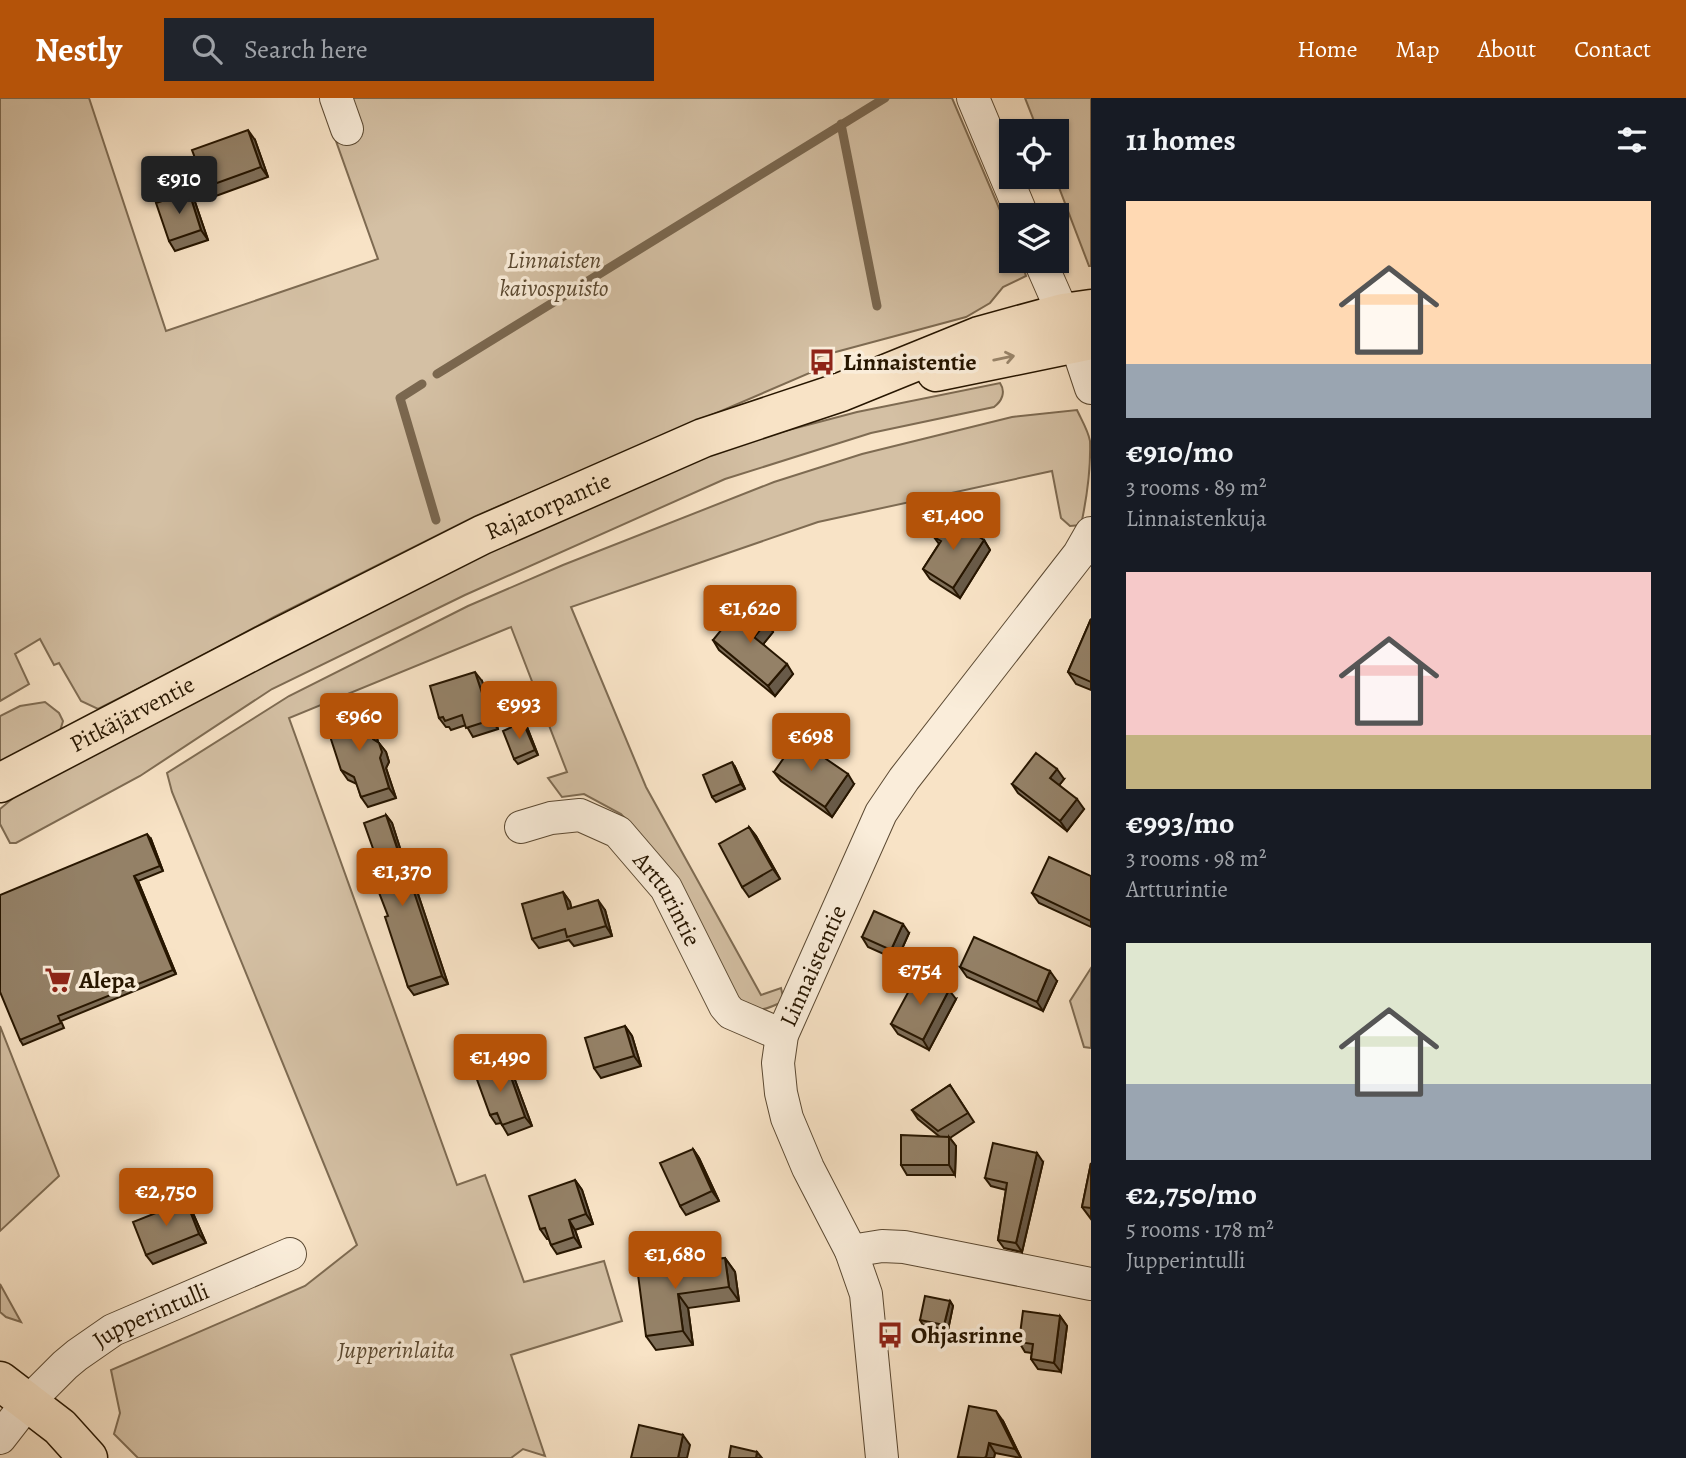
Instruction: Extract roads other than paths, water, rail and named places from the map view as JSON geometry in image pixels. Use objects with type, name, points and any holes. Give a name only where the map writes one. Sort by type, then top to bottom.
[{"type":"main road","name":"Rajatorpantie","points":[[264,645],[482,535],[702,438],[841,392],[1080,326]]},
{"type":"main road","name":"Pitkäjärventie","points":[[0,783],[264,645]]},
{"type":"main road","points":[[14,1392],[60,1427],[88,1458]]},
{"type":"street","points":[[336,98],[346,128]]},
{"type":"street","points":[[973,98],[1017,203]]},
{"type":"street","points":[[1047,273],[1080,326],[1091,388]]},
{"type":"street","name":"Linnaistentie","points":[[883,1458],[866,1294],[851,1251],[808,1168],[787,1118],[778,1063],[782,1035],[881,813],[904,779],[1079,554],[1091,533]]},
{"type":"street","name":"Artturintie","points":[[521,827],[551,818],[580,815],[618,832],[666,888],[725,1006],[731,1013],[782,1035]]},
{"type":"street","points":[[851,1251],[882,1246],[904,1247],[1091,1284]]},
{"type":"street","name":"Jupperintulli","points":[[0,1438],[14,1392],[113,1330],[290,1254]]},
{"type":"waterway","points":[[437,374],[885,98]]},
{"type":"waterway","points":[[841,124],[877,306]]},
{"type":"waterway","points":[[422,384],[400,398],[436,520]]},
{"type":"place","name":"Linnaistentie","points":[[822,362]]},
{"type":"place","name":"Alepa","points":[[58,980]]},
{"type":"place","name":"Ohjasrinne","points":[[890,1335]]},
{"type":"park label","name":"Linnaisten kaivospuisto","points":[[554,274]]},
{"type":"park label","name":"Jupperinlaita","points":[[396,1350]]}]
